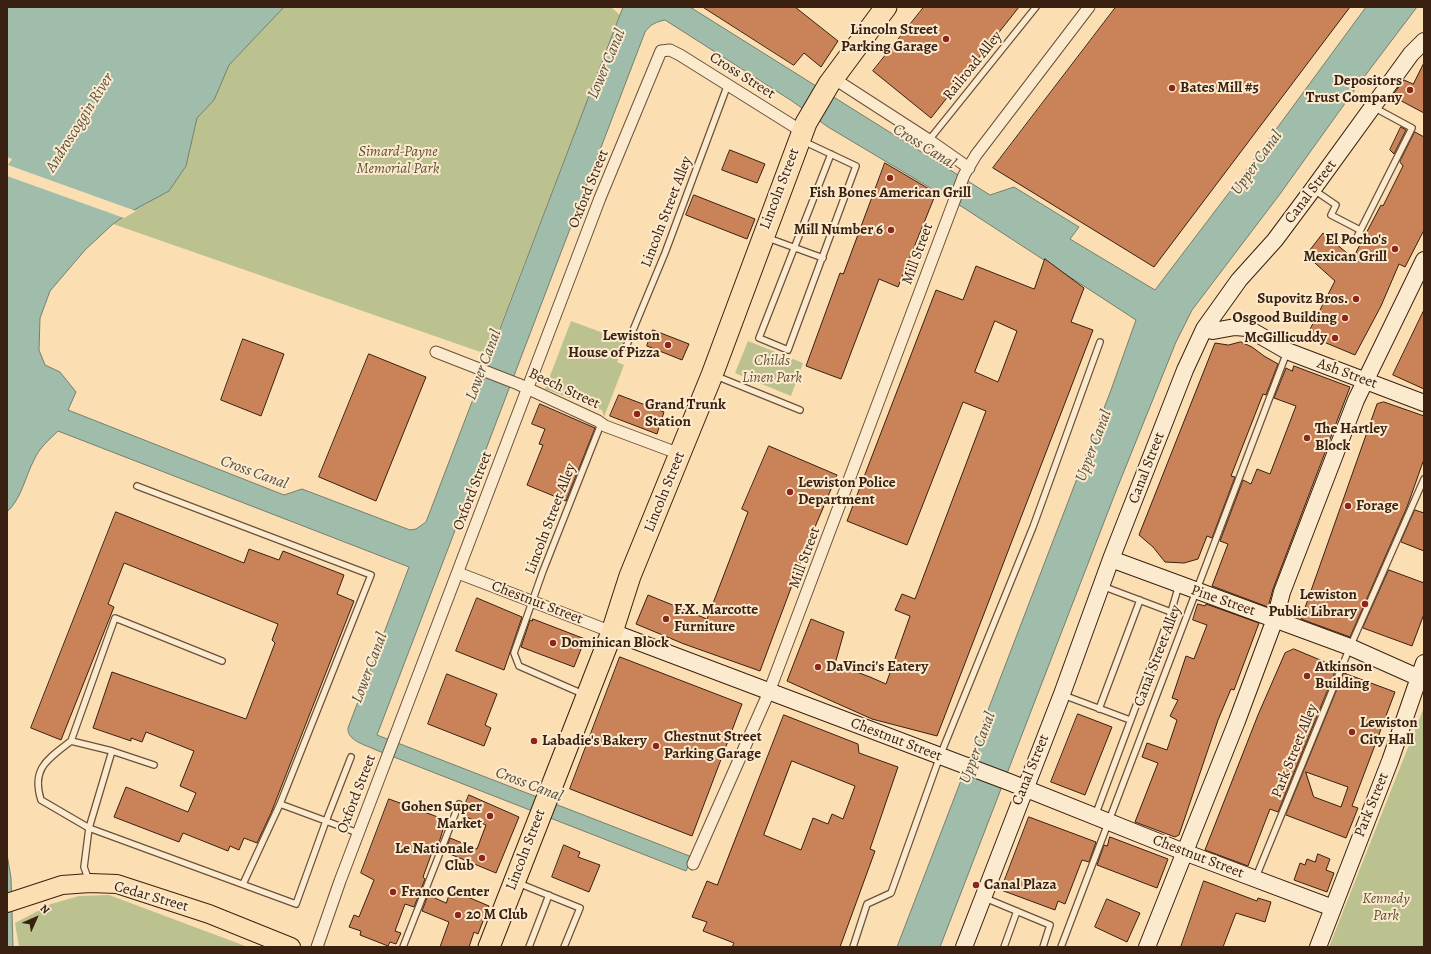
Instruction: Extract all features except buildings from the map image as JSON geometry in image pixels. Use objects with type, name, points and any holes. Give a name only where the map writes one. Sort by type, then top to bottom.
[{"type":"highway","name":"Lincoln Street","points":[[489,947],[612,632],[630,576],[712,375],[762,235],[803,132],[831,81],[886,7]]},
{"type":"main road","name":"Canal Street","points":[[964,947],[1024,788],[1062,694],[1111,559],[1185,370],[1204,329],[1239,280],[1275,240],[1411,54],[1424,41]]},
{"type":"main road","points":[[1147,947],[1275,619],[1282,592],[1364,380],[1424,260]]},
{"type":"main road","name":"Ash Street","points":[[1204,329],[1213,332],[1235,327],[1247,328],[1287,351],[1424,403]]},
{"type":"main road","name":"Pine Street","points":[[1111,559],[1422,673]]},
{"type":"main road","name":"Chestnut Street","points":[[612,632],[1009,782],[1184,852],[1333,908]]},
{"type":"main road","name":"Park Street","points":[[1318,947],[1390,762],[1422,673]]},
{"type":"main road","name":"Cedar Street","points":[[15,900],[62,886],[90,883],[117,884],[209,914],[285,946]]},
{"type":"street","name":"Mill Street","points":[[693,864],[769,692],[966,172],[976,155],[1089,7]]},
{"type":"street","name":"Cross Street","points":[[663,50],[670,50],[680,55],[803,132]]},
{"type":"street","name":"Oxford Street","points":[[317,947],[358,833],[394,742],[600,198],[661,51],[663,50]]},
{"type":"street","points":[[831,81],[929,140],[966,172]]},
{"type":"street","name":"Beech Street","points":[[436,352],[518,384],[601,424],[680,454]]},
{"type":"street","name":"Chestnut Street","points":[[458,573],[612,632]]},
{"type":"lane","name":"Railroad Alley","points":[[929,140],[1036,7]]},
{"type":"lane","name":"Lincoln Street Alley","points":[[626,347],[665,253],[728,84]]},
{"type":"lane","points":[[1354,241],[1412,128],[1373,107]]},
{"type":"lane","points":[[803,132],[831,154],[856,166],[788,350],[759,338],[831,154]]},
{"type":"lane","points":[[1313,189],[1336,205],[1331,215],[1360,230]]},
{"type":"lane","points":[[762,235],[823,258]]},
{"type":"lane","points":[[853,947],[867,904],[891,893],[940,756],[1033,527],[1100,342]]},
{"type":"lane","name":"Canal Street Alley","points":[[1061,947],[1101,819],[1195,591],[1287,351]]},
{"type":"lane","points":[[712,375],[800,410]]},
{"type":"lane","name":"Lincoln Street Alley","points":[[587,696],[519,666],[515,660],[514,653],[543,571],[601,424]]},
{"type":"lane","name":"Park Street Alley","points":[[1255,879],[1350,647],[1424,479]]},
{"type":"lane","points":[[137,486],[371,574],[280,804],[243,884]]},
{"type":"lane","points":[[1101,819],[1130,720],[1171,612],[1179,585]]},
{"type":"lane","points":[[1101,586],[1171,612]]},
{"type":"lane","points":[[1099,709],[1140,600]]},
{"type":"lane","points":[[222,660],[115,618],[71,741],[47,760],[39,773],[37,788],[41,800],[89,828],[296,904],[351,757]]},
{"type":"lane","points":[[1062,694],[1130,720]]},
{"type":"lane","points":[[71,741],[112,751],[154,765]]},
{"type":"lane","points":[[90,883],[84,867],[89,828],[112,751]]},
{"type":"lane","points":[[280,804],[358,833]]},
{"type":"lane","points":[[403,947],[459,804]]},
{"type":"lane","points":[[514,882],[580,908],[564,947]]},
{"type":"lane","points":[[529,947],[550,895]]},
{"type":"lane","points":[[982,897],[1050,925],[1043,947]]},
{"type":"lane","points":[[1004,947],[1017,912]]},
{"type":"green space","name":"Simard-Payne Memorial Park","points":[[284,7],[611,7],[620,15],[489,355],[113,224],[130,212],[169,191],[186,166],[197,118],[214,100],[229,65]]},
{"type":"green space","points":[[571,321],[625,341],[617,362],[624,365],[604,417],[602,410],[545,389]]},
{"type":"green space","name":"Childs Linen Park","points":[[748,341],[803,363],[791,396],[735,373]]},
{"type":"green space","name":"Kennedy Park","points":[[1424,707],[1424,947],[1329,947]]},
{"type":"green space","points":[[109,895],[248,947],[19,947],[15,923],[51,904],[79,896]]},
{"type":"water","points":[[7,7],[284,7],[229,65],[214,100],[197,118],[186,166],[169,191],[130,212],[113,224],[85,250],[50,291],[40,318],[39,350],[45,365],[60,372],[76,392],[68,410],[284,495],[302,489],[410,530],[416,529],[426,522],[623,7],[690,7],[990,195],[1014,187],[1079,227],[1070,239],[1155,290],[1244,173],[1366,7],[1417,7],[1361,81],[1280,194],[1192,310],[1176,342],[1116,491],[940,947],[897,947],[1111,390],[1136,320],[964,208],[828,127],[792,101],[665,20],[654,24],[647,29],[377,735],[692,857],[686,871],[376,750],[358,742],[351,736],[348,728],[409,567],[58,431],[44,444],[36,456],[20,494],[7,512]]},
{"type":"water","points":[[7,854],[11,878],[13,947],[7,947]]},
{"type":"pier","points":[[7,157],[12,159],[8,165],[136,211],[124,218],[7,176]]},
{"type":"place","name":"Lincoln Street Parking Garage","points":[[946,39]]},
{"type":"place","name":"Bates Mill #5","points":[[1172,88]]},
{"type":"place","name":"Depositors Trust Company","points":[[1410,90]]},
{"type":"place","name":"Fish Bones American Grill","points":[[890,178]]},
{"type":"place","name":"Mill Number 6","points":[[891,230]]},
{"type":"place","name":"El Pocho's Mexican Grill","points":[[1395,249]]},
{"type":"place","name":"Supovitz Bros.","points":[[1356,299]]},
{"type":"place","name":"Osgood Building","points":[[1345,318]]},
{"type":"place","name":"McGillicuddy","points":[[1335,338]]},
{"type":"place","name":"Lewiston House of Pizza","points":[[668,345]]},
{"type":"place","name":"Grand Trunk Station","points":[[637,414]]},
{"type":"place","name":"The Hartley Block","points":[[1307,438]]},
{"type":"place","name":"Lewiston Police Department","points":[[790,492]]},
{"type":"place","name":"Forage","points":[[1348,506]]},
{"type":"place","name":"Lewiston Public Library","points":[[1365,604]]},
{"type":"place","name":"F.X. Marcotte Furniture","points":[[666,619]]},
{"type":"place","name":"Dominican Block","points":[[553,643]]},
{"type":"place","name":"DaVinci's Eatery","points":[[818,667]]},
{"type":"place","name":"Atkinson Building","points":[[1307,676]]},
{"type":"place","name":"Lewiston City Hall","points":[[1352,732]]},
{"type":"place","name":"Labadie's Bakery","points":[[534,741]]},
{"type":"place","name":"Chestnut Street Parking Garage","points":[[656,746]]},
{"type":"place","name":"Gohen Super Market","points":[[490,816]]},
{"type":"place","name":"Le Nationale Club","points":[[482,858]]},
{"type":"place","name":"Canal Plaza","points":[[976,885]]},
{"type":"place","name":"Franco Center","points":[[393,892]]},
{"type":"place","name":"20 M Club","points":[[458,915]]},
{"type":"water label","name":"Lower Canal","points":[[607,64]]},
{"type":"water label","name":"Androscoggin River","points":[[80,123]]},
{"type":"water label","name":"Cross Canal","points":[[924,147]]},
{"type":"water label","name":"Upper Canal","points":[[1257,163]]},
{"type":"water label","name":"Lower Canal","points":[[484,365]]},
{"type":"water label","name":"Upper Canal","points":[[1094,446]]},
{"type":"water label","name":"Cross Canal","points":[[254,473]]},
{"type":"water label","name":"Lower Canal","points":[[370,668]]},
{"type":"water label","name":"Upper Canal","points":[[978,748]]},
{"type":"water label","name":"Cross Canal","points":[[529,785]]}]
